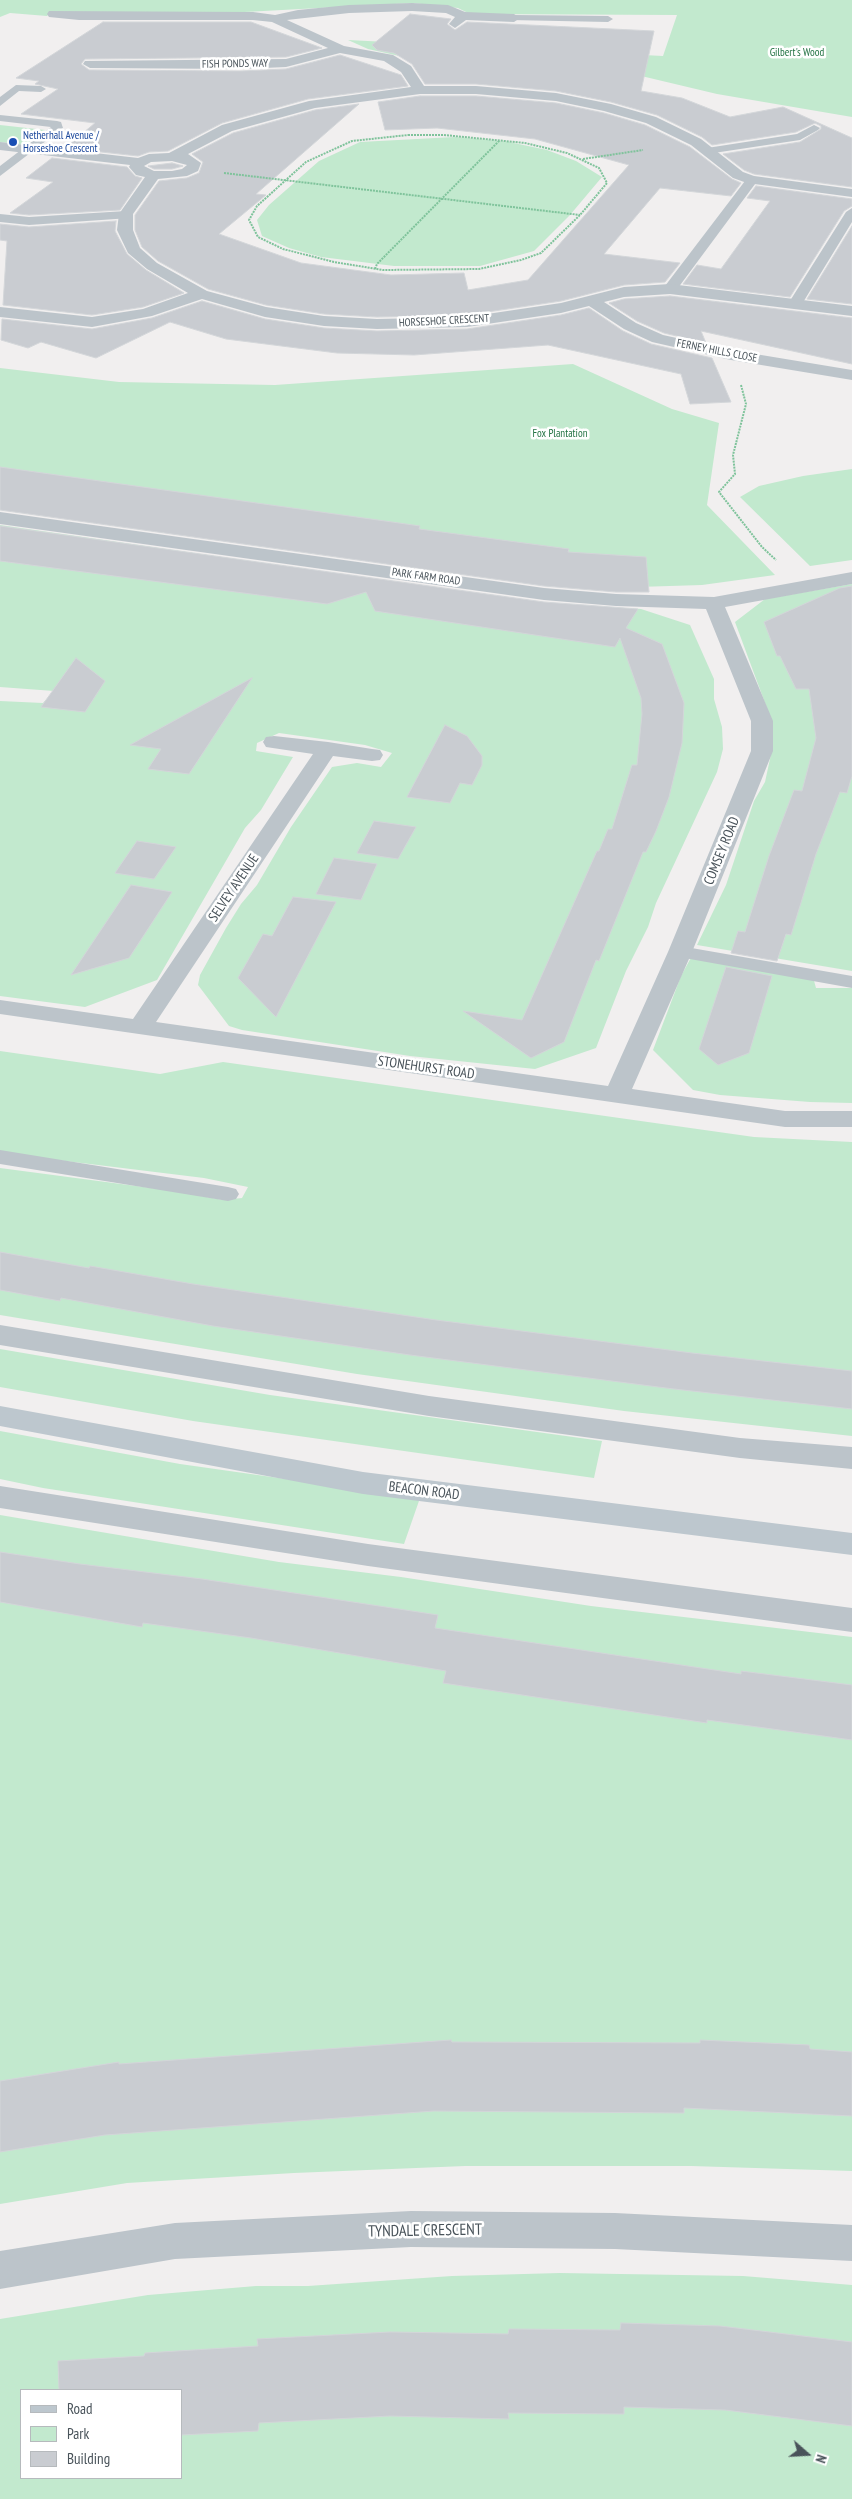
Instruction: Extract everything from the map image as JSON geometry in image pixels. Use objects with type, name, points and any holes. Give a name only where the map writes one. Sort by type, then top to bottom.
[{"type":"main road","name":"BEACON ROAD","points":[[0,1416],[363,1483],[852,1544]]},
{"type":"street","name":"FISH PONDS WAY","points":[[275,19],[298,14],[386,7],[448,9],[459,20],[514,18]]},
{"type":"street","name":"FISH PONDS WAY","points":[[53,14],[73,21],[253,16],[275,19],[340,49],[388,58],[406,69],[420,90]]},
{"type":"street","name":"FISH PONDS WAY","points":[[90,64],[128,70],[286,63],[340,49]]},
{"type":"street","points":[[172,157],[226,128],[263,116],[336,100],[420,90],[476,90],[556,97],[606,107],[651,120],[696,142],[738,175],[752,180],[852,193]]},
{"type":"street","points":[[0,146],[139,162],[149,158],[185,158],[194,163],[191,170],[172,175],[154,175],[142,172],[136,167],[139,162]]},
{"type":"street","points":[[126,215],[154,175]]},
{"type":"street","name":"HORSESHOE CRESCENT","points":[[126,215],[125,230],[134,250],[152,266],[201,294],[265,312],[324,321],[377,324],[466,322],[530,314],[632,291],[670,289],[852,311]]},
{"type":"street","points":[[0,312],[92,322],[146,313],[201,294]]},
{"type":"street","name":"FERNEY HILLS CLOSE","points":[[592,301],[630,326],[658,339],[731,355],[852,374]]},
{"type":"street","name":"PARK FARM ROAD","points":[[0,518],[544,594],[616,600],[714,603],[852,578]]},
{"type":"street","name":"COMSEY ROAD","points":[[616,1095],[680,952],[762,750],[762,721],[714,603]]},
{"type":"street","points":[[274,742],[372,755]]},
{"type":"street","name":"SELVEY AVENUE","points":[[140,1027],[328,748]]},
{"type":"street","name":"STONEHURST ROAD","points":[[0,1007],[785,1118],[852,1119]]},
{"type":"street","points":[[0,1335],[429,1406],[740,1448],[852,1458]]},
{"type":"street","points":[[0,1497],[368,1555],[852,1620]]},
{"type":"street","name":"TYNDALE CRESCENT","points":[[0,2270],[174,2241],[411,2229],[615,2231],[852,2243]]},
{"type":"lane","points":[[514,18],[608,19]]},
{"type":"lane","points":[[0,103],[16,88],[41,89]]},
{"type":"lane","points":[[0,118],[57,124],[57,128],[0,172]]},
{"type":"lane","points":[[707,151],[800,137],[814,128]]},
{"type":"lane","points":[[670,289],[752,180]]},
{"type":"lane","points":[[794,304],[852,212]]},
{"type":"lane","points":[[0,218],[30,221],[126,215]]},
{"type":"lane","points":[[680,952],[852,982]]},
{"type":"lane","points":[[0,1158],[228,1194]]},
{"type":"path","points":[[408,135],[444,135],[533,145],[582,159],[599,168],[607,183],[580,215],[542,253],[522,260],[479,269],[451,271],[375,269],[283,249],[258,237],[249,220],[257,206],[306,162],[352,141],[408,135]]},
{"type":"path","points":[[375,269],[377,264],[501,140]]},
{"type":"path","points":[[582,159],[696,142]]},
{"type":"path","points":[[191,170],[285,179],[443,200],[580,215]]},
{"type":"path","points":[[731,355],[746,404],[733,455],[735,474],[719,492],[762,547],[789,572],[798,588]]},
{"type":"green space","name":"Gilbert's Wood","points":[[0,0],[852,0],[852,117],[717,94],[595,65],[413,59],[368,49],[348,40],[663,56],[677,15],[470,14],[458,8],[413,3],[226,13],[51,12],[47,16],[10,13],[0,17]]},
{"type":"green space","points":[[0,125],[45,130],[25,145],[0,142]]},
{"type":"green space","points":[[455,137],[509,142],[547,150],[576,161],[602,177],[570,215],[534,251],[480,266],[394,266],[321,257],[289,248],[262,236],[257,220],[269,205],[319,161],[360,142]]},
{"type":"green space","name":"Fox Plantation","points":[[573,364],[672,409],[719,423],[707,505],[775,575],[702,585],[605,588],[0,504],[0,368],[119,382],[275,385]]},
{"type":"green space","points":[[852,469],[852,560],[810,566],[740,497],[759,486],[803,476]]},
{"type":"green space","points":[[0,525],[533,602],[641,609],[690,625],[714,679],[714,699],[722,727],[723,749],[717,772],[656,903],[648,927],[626,971],[596,1048],[535,1069],[410,1056],[242,1030],[229,1026],[198,985],[200,975],[226,928],[241,904],[257,885],[291,827],[332,767],[357,763],[381,767],[392,753],[365,745],[279,733],[257,743],[256,751],[293,757],[261,810],[245,828],[157,980],[85,1007],[0,996],[0,701],[43,703],[54,691],[0,687]]},
{"type":"green space","points":[[852,584],[852,971],[697,945],[726,885],[754,801],[765,782],[773,745],[768,711],[735,622],[765,599]]},
{"type":"green space","points":[[693,954],[813,977],[816,988],[852,988],[852,1103],[810,1102],[720,1095],[693,1090],[653,1050],[681,976]]},
{"type":"green space","points":[[0,1051],[160,1074],[223,1062],[754,1137],[852,1142],[852,1436],[624,1411],[357,1374],[0,1315],[0,1168],[174,1191],[223,1200],[242,1198],[248,1187],[204,1178],[0,1153]]},
{"type":"green space","points":[[0,1349],[270,1395],[602,1441],[594,1478],[193,1421],[0,1387]]},
{"type":"green space","points":[[0,1431],[180,1464],[420,1498],[404,1544],[43,1488],[0,1479]]},
{"type":"green space","points":[[0,1515],[279,1562],[401,1577],[591,1606],[852,1637],[852,2171],[691,2166],[465,2166],[294,2173],[127,2183],[0,2204]]},
{"type":"green space","points":[[560,2273],[743,2276],[852,2285],[852,2499],[0,2499],[0,2319],[148,2295],[256,2286],[308,2286],[452,2276]]},
{"type":"building","points":[[410,14],[451,19],[447,24],[455,30],[467,22],[654,31],[641,91],[682,98],[730,117],[783,107],[852,138],[852,187],[754,174],[744,170],[723,154],[800,142],[821,129],[821,126],[815,123],[796,132],[712,145],[702,137],[657,115],[611,102],[556,91],[476,84],[425,84],[412,64],[394,53],[377,50],[372,45]]},
{"type":"building","points":[[103,22],[251,22],[322,48],[286,57],[85,59],[81,64],[89,70],[241,71],[286,69],[340,55],[401,75],[408,86],[308,99],[222,123],[168,151],[149,152],[138,156],[65,148],[95,123],[21,114],[58,89],[35,84],[39,81],[16,78]]},
{"type":"building","points":[[420,96],[476,96],[556,103],[604,113],[645,125],[690,147],[732,179],[741,183],[731,196],[660,188],[604,254],[680,263],[665,282],[624,285],[561,301],[467,315],[377,317],[324,314],[266,305],[208,289],[158,261],[142,247],[135,230],[135,215],[159,181],[187,178],[199,173],[203,162],[192,154],[233,133],[315,110],[359,104],[256,194],[266,195],[219,234],[301,263],[391,275],[464,273],[468,290],[528,280],[629,165],[535,139],[437,128],[385,130],[378,102]]},
{"type":"building","points":[[52,158],[127,167],[135,176],[142,178],[120,210],[29,215],[10,213],[53,182],[26,178]]},
{"type":"building","points":[[172,163],[183,166],[172,169],[154,169],[148,166]]},
{"type":"building","points":[[756,186],[852,199],[852,206],[844,211],[790,297],[683,284],[697,265],[721,269],[770,201],[747,198]]},
{"type":"building","points":[[116,221],[115,231],[127,254],[146,270],[184,293],[143,307],[92,315],[3,305],[7,241],[0,240],[0,224],[29,227]]},
{"type":"building","points":[[852,226],[852,304],[807,299]]},
{"type":"building","points":[[670,296],[852,318],[852,364],[701,331],[706,343],[664,333],[637,321],[609,303],[624,299]]},
{"type":"building","points":[[202,301],[265,319],[324,328],[377,331],[467,329],[561,315],[589,308],[623,331],[651,344],[712,358],[731,402],[690,404],[681,374],[548,345],[414,355],[337,353],[226,339],[170,322],[96,358],[41,342],[28,348],[1,340],[2,319],[92,329],[152,318]]},
{"type":"building","points":[[0,467],[420,526],[419,529],[569,549],[568,552],[646,557],[649,592],[616,592],[544,586],[0,510]]},
{"type":"building","points":[[0,526],[544,602],[638,609],[626,628],[662,644],[684,703],[682,743],[669,797],[656,831],[646,852],[643,852],[599,961],[596,960],[564,1042],[531,1058],[463,1011],[522,1020],[597,851],[599,851],[608,829],[612,829],[632,765],[637,765],[642,714],[641,698],[620,638],[615,647],[375,611],[366,592],[327,604],[0,561]]},
{"type":"building","points":[[852,586],[852,776],[847,793],[840,792],[816,854],[791,935],[786,934],[777,961],[731,953],[738,931],[745,932],[769,856],[794,790],[802,791],[816,738],[809,689],[796,689],[780,656],[777,656],[764,622],[840,588]]},
{"type":"building","points":[[76,658],[105,681],[85,712],[41,707]]},
{"type":"building","points":[[252,678],[189,774],[148,769],[161,749],[130,745]]},
{"type":"building","points":[[445,725],[467,736],[482,756],[482,765],[472,785],[460,783],[450,803],[407,797]]},
{"type":"building","points":[[374,821],[416,827],[398,859],[357,853]]},
{"type":"building","points":[[137,841],[176,847],[154,879],[115,873]]},
{"type":"building","points":[[334,858],[377,864],[361,900],[316,894]]},
{"type":"building","points":[[131,885],[172,892],[129,958],[71,975]]},
{"type":"building","points":[[293,897],[336,902],[276,1017],[238,978],[263,934],[272,936]]},
{"type":"building","points":[[726,967],[772,976],[749,1053],[718,1065],[699,1049]]},
{"type":"building","points":[[0,1252],[89,1268],[90,1266],[193,1284],[436,1320],[692,1353],[852,1371],[852,1409],[674,1389],[410,1355],[213,1326],[61,1298],[60,1301],[0,1290]]},
{"type":"building","points":[[0,1552],[202,1579],[438,1615],[435,1628],[741,1674],[741,1671],[852,1685],[852,1740],[707,1720],[707,1723],[443,1683],[446,1671],[251,1638],[143,1623],[142,1627],[0,1602]]},
{"type":"building","points":[[451,2040],[452,2042],[700,2043],[700,2040],[809,2045],[810,2049],[852,2052],[852,2116],[684,2108],[684,2113],[434,2111],[105,2135],[0,2152],[0,2081],[119,2062],[119,2064]]},
{"type":"building","points":[[621,2323],[720,2326],[852,2342],[852,2426],[725,2410],[624,2407],[624,2414],[508,2413],[509,2419],[390,2416],[259,2423],[258,2431],[182,2435],[182,2389],[59,2389],[58,2361],[258,2346],[257,2339],[390,2332],[508,2334],[509,2329],[620,2330]]},
{"type":"place","name":"Netherhall Avenue / Horseshoe Crescent","points":[[13,142]]}]
